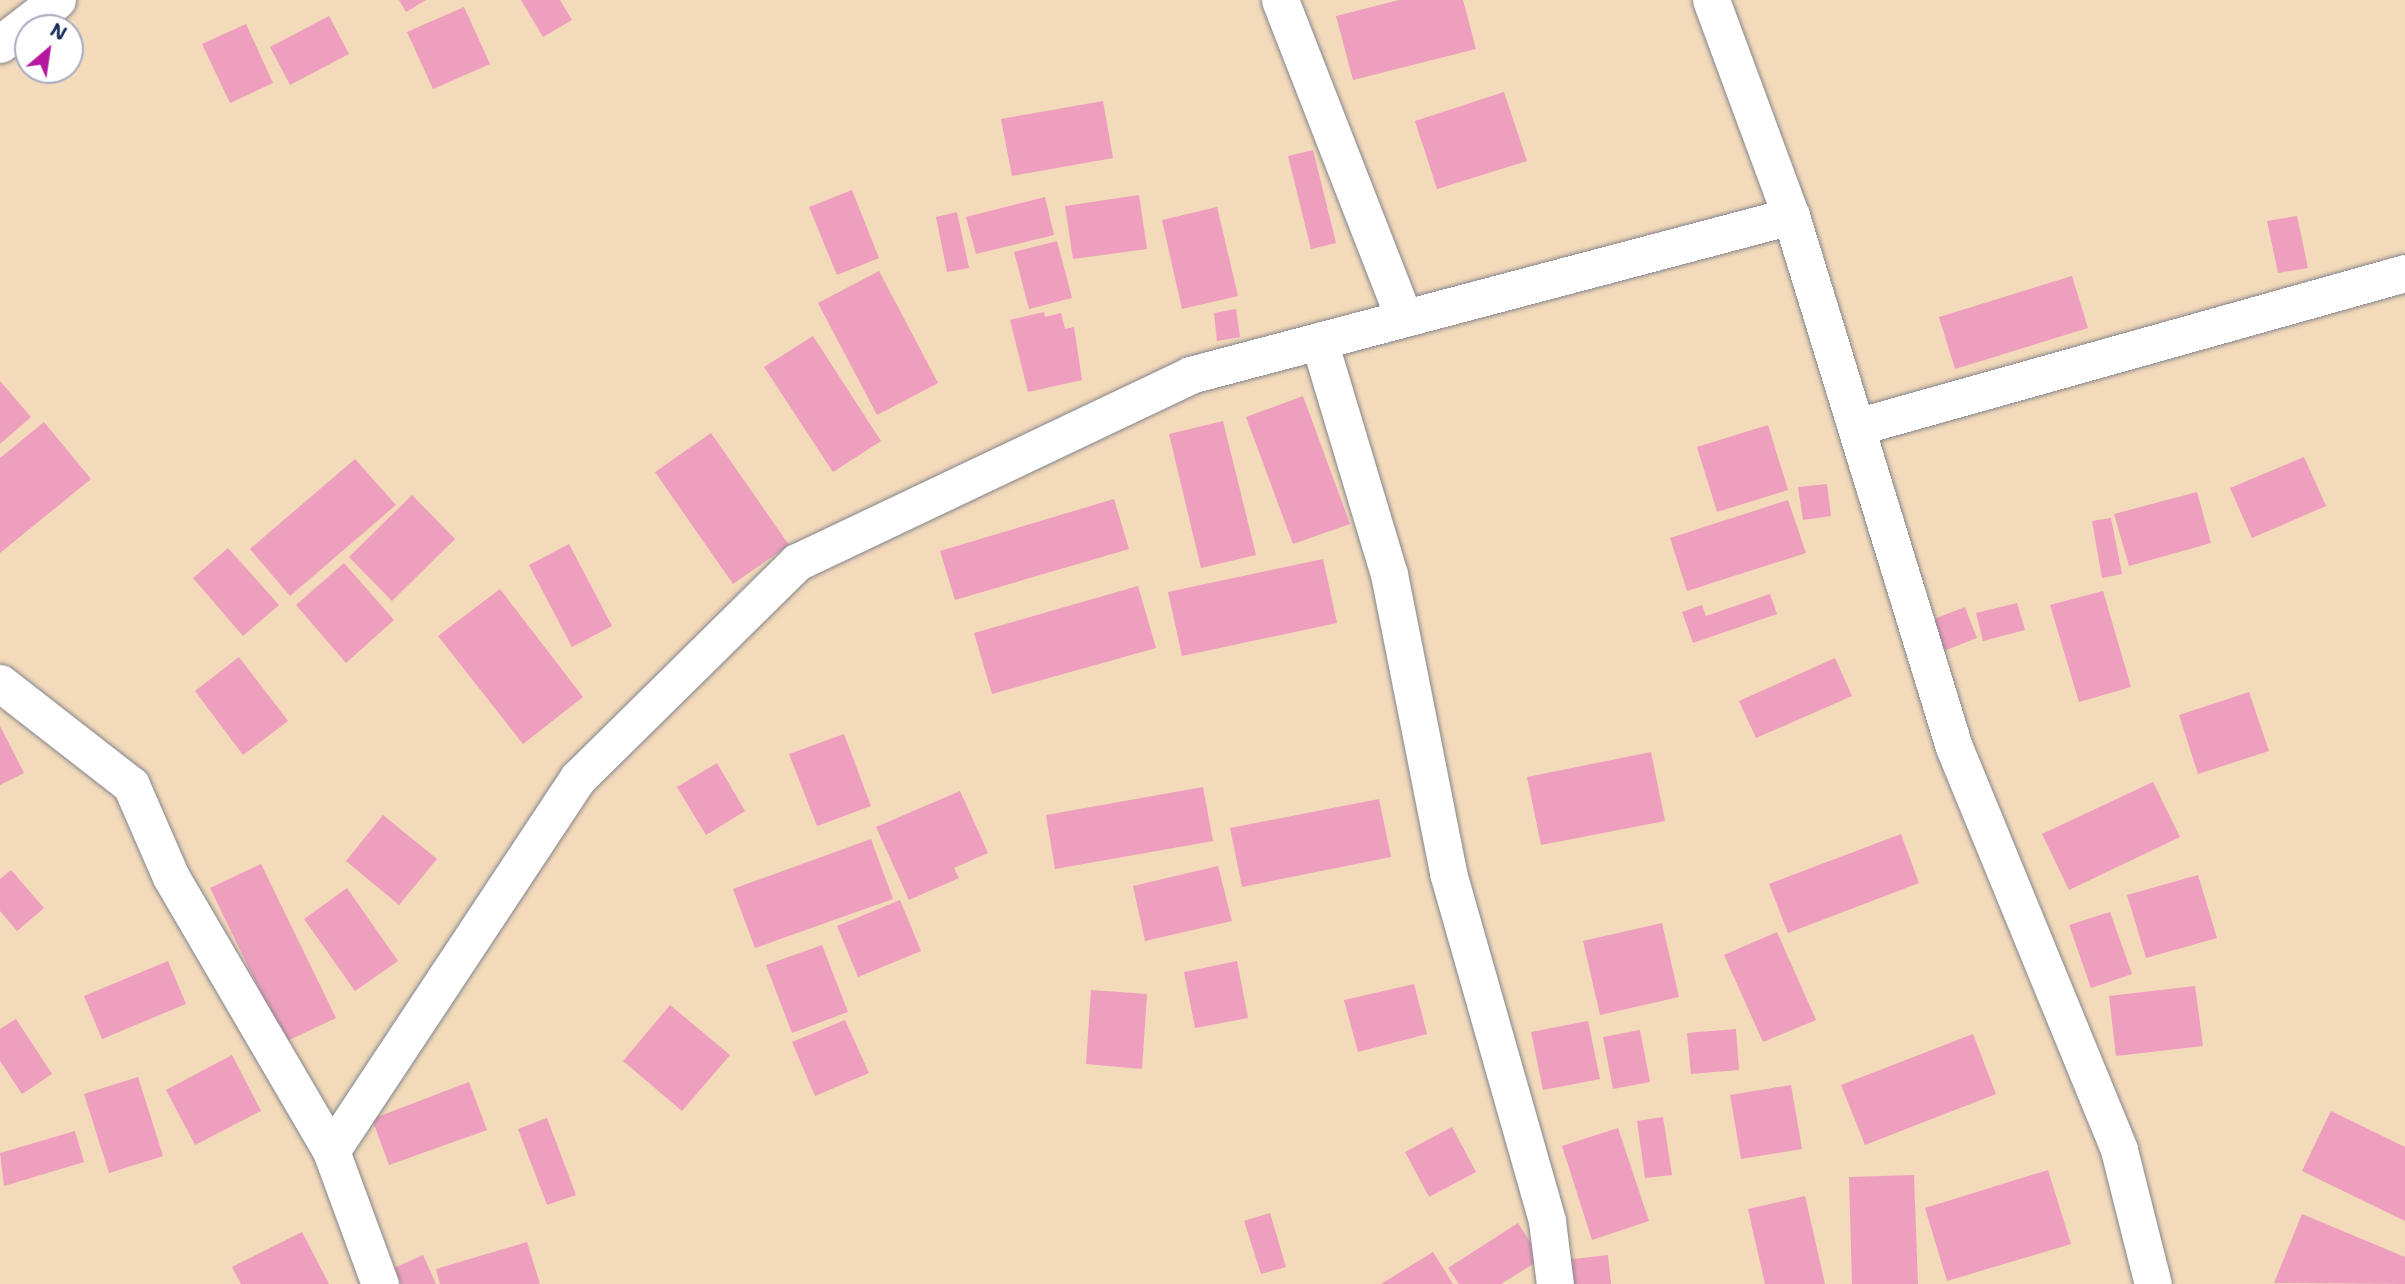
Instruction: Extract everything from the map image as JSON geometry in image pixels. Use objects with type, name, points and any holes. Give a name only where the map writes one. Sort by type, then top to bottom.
[{"type":"street","points":[[0,44],[57,0]]},
{"type":"street","points":[[1280,0],[1404,318]]},
{"type":"street","points":[[1710,0],[1791,216],[1954,747],[2119,1150],[2146,1282]]},
{"type":"street","points":[[331,1151],[578,778],[797,562],[1190,375],[1791,216]]},
{"type":"street","points":[[1856,427],[2405,273]]},
{"type":"street","points":[[1319,341],[1389,574],[1448,873],[1547,1221],[1555,1284]]},
{"type":"street","points":[[0,683],[131,785],[171,877],[331,1151],[380,1284]]},
{"type":"building","points":[[399,0],[426,0],[406,12]]},
{"type":"building","points":[[521,0],[560,0],[572,20],[543,37]]},
{"type":"building","points":[[1399,0],[1463,0],[1476,49],[1353,80],[1336,16]]},
{"type":"building","points":[[464,7],[490,64],[433,89],[407,32]]},
{"type":"building","points":[[329,16],[349,54],[290,85],[270,47]]},
{"type":"building","points":[[246,24],[273,83],[230,103],[202,44]]},
{"type":"building","points":[[1504,92],[1527,161],[1437,189],[1415,121]]},
{"type":"building","points":[[1103,101],[1113,158],[1012,176],[1001,119]]},
{"type":"building","points":[[1313,150],[1336,243],[1311,249],[1288,156]]},
{"type":"building","points":[[852,190],[879,258],[837,275],[809,207]]},
{"type":"building","points":[[1139,195],[1147,249],[1073,259],[1065,206]]},
{"type":"building","points":[[1045,197],[1054,235],[976,254],[966,217]]},
{"type":"building","points":[[1217,207],[1238,296],[1182,309],[1162,220]]},
{"type":"building","points":[[957,212],[969,268],[947,272],[936,217]]},
{"type":"building","points":[[2297,216],[2308,268],[2278,273],[2267,221]]},
{"type":"building","points":[[1057,241],[1072,298],[1029,309],[1014,252]]},
{"type":"building","points":[[879,271],[938,383],[877,415],[818,303]]},
{"type":"building","points":[[2072,276],[2088,328],[1955,369],[1939,317]]},
{"type":"building","points":[[1236,309],[1240,337],[1217,341],[1214,313]]},
{"type":"building","points":[[1044,312],[1045,317],[1061,313],[1065,329],[1074,327],[1082,380],[1028,392],[1010,320]]},
{"type":"building","points":[[813,336],[881,441],[833,472],[764,367]]},
{"type":"building","points":[[0,381],[31,417],[0,444]]},
{"type":"building","points":[[1303,396],[1350,524],[1293,544],[1246,417]]},
{"type":"building","points":[[1223,421],[1256,555],[1201,568],[1169,434]]},
{"type":"building","points":[[44,422],[91,479],[0,553],[0,458]]},
{"type":"building","points":[[1768,425],[1788,490],[1717,512],[1697,447]]},
{"type":"building","points":[[711,433],[789,545],[733,584],[655,472]]},
{"type":"building","points":[[2304,457],[2326,506],[2252,538],[2230,488]]},
{"type":"building","points":[[355,459],[396,505],[290,596],[250,549]]},
{"type":"building","points":[[1827,484],[1831,516],[1803,520],[1798,487]]},
{"type":"building","points":[[2197,492],[2211,543],[2129,566],[2114,514]]},
{"type":"building","points":[[412,495],[455,539],[392,601],[349,557]]},
{"type":"building","points":[[1114,499],[1129,549],[955,600],[940,551]]},
{"type":"building","points":[[1788,500],[1806,553],[1687,591],[1670,538]]},
{"type":"building","points":[[2111,518],[2122,574],[2102,578],[2092,521]]},
{"type":"building","points":[[569,544],[612,626],[572,647],[529,565]]},
{"type":"building","points":[[228,548],[279,605],[243,636],[193,578]]},
{"type":"building","points":[[1323,559],[1337,623],[1182,656],[1168,592]]},
{"type":"building","points":[[344,563],[394,620],[346,663],[296,605]]},
{"type":"building","points":[[1138,586],[1156,648],[992,694],[974,633]]},
{"type":"building","points":[[500,589],[583,697],[523,744],[438,636]]},
{"type":"building","points":[[2103,591],[2131,687],[2079,702],[2050,605]]},
{"type":"building","points":[[1770,594],[1777,614],[1693,643],[1682,612],[1702,605],[1706,616]]},
{"type":"building","points":[[2017,603],[2025,630],[1983,641],[1976,613]]},
{"type":"building","points":[[1965,607],[1977,638],[1941,652],[1929,621]]},
{"type":"building","points":[[239,657],[288,721],[243,755],[195,691]]},
{"type":"building","points":[[1835,658],[1852,696],[1756,738],[1739,701]]},
{"type":"building","points":[[2249,692],[2269,751],[2198,774],[2179,715]]},
{"type":"building","points":[[0,726],[24,773],[0,785]]},
{"type":"building","points":[[844,734],[871,806],[817,826],[789,754]]},
{"type":"building","points":[[1651,752],[1665,821],[1541,845],[1527,777]]},
{"type":"building","points":[[717,763],[745,811],[706,835],[677,787]]},
{"type":"building","points":[[2153,782],[2180,837],[2069,890],[2042,834]]},
{"type":"building","points":[[1203,787],[1213,841],[1055,869],[1046,815]]},
{"type":"building","points":[[960,791],[988,853],[954,868],[959,878],[909,900],[876,827]]},
{"type":"building","points":[[1379,799],[1391,857],[1242,887],[1230,828]]},
{"type":"building","points":[[383,815],[437,859],[399,905],[346,861]]},
{"type":"building","points":[[1901,834],[1919,883],[1788,933],[1769,884]]},
{"type":"building","points":[[871,839],[893,899],[755,948],[733,889]]},
{"type":"building","points":[[261,864],[336,1018],[285,1042],[210,888]]},
{"type":"building","points":[[1218,866],[1232,921],[1145,941],[1133,886]]},
{"type":"building","points":[[11,870],[44,908],[17,931],[0,911],[0,879]]},
{"type":"building","points":[[2198,875],[2217,938],[2146,958],[2127,895]]},
{"type":"building","points":[[347,888],[398,961],[355,991],[304,919]]},
{"type":"building","points":[[900,900],[921,951],[858,977],[837,926]]},
{"type":"building","points":[[2110,912],[2132,974],[2091,988],[2069,925]]},
{"type":"building","points":[[1662,923],[1679,997],[1600,1015],[1583,941]]},
{"type":"building","points":[[1777,932],[1816,1020],[1763,1042],[1724,955]]},
{"type":"building","points":[[822,945],[848,1012],[792,1033],[766,965]]},
{"type":"building","points":[[168,961],[186,1004],[102,1039],[84,996]]},
{"type":"building","points":[[1237,961],[1248,1018],[1195,1028],[1184,972]]},
{"type":"building","points":[[1414,984],[1427,1034],[1358,1052],[1344,1000]]},
{"type":"building","points":[[2195,986],[2203,1046],[2116,1056],[2109,996]]},
{"type":"building","points":[[1091,990],[1147,994],[1142,1069],[1086,1064]]},
{"type":"building","points":[[670,1005],[730,1055],[682,1111],[623,1061]]},
{"type":"building","points":[[16,1019],[52,1074],[22,1094],[0,1061],[0,1029]]},
{"type":"building","points":[[845,1020],[869,1073],[815,1096],[792,1042]]},
{"type":"building","points":[[1588,1021],[1600,1079],[1543,1090],[1531,1032]]},
{"type":"building","points":[[1736,1029],[1739,1070],[1691,1074],[1687,1033]]},
{"type":"building","points":[[1640,1030],[1650,1082],[1613,1089],[1603,1037]]},
{"type":"building","points":[[1973,1034],[1996,1094],[1865,1145],[1841,1085]]},
{"type":"building","points":[[232,1055],[261,1111],[195,1145],[166,1090]]},
{"type":"building","points":[[138,1077],[163,1156],[109,1173],[84,1094]]},
{"type":"building","points":[[469,1082],[487,1130],[389,1165],[372,1119]]},
{"type":"building","points":[[1791,1085],[1802,1149],[1741,1159],[1730,1095]]},
{"type":"building","points":[[2331,1111],[2405,1147],[2405,1221],[2302,1171]]},
{"type":"building","points":[[1663,1117],[1672,1175],[1645,1178],[1637,1121]]},
{"type":"building","points":[[547,1118],[576,1195],[547,1205],[518,1129]]},
{"type":"building","points":[[1452,1127],[1476,1172],[1429,1197],[1405,1152]]},
{"type":"building","points":[[1618,1128],[1649,1221],[1592,1240],[1562,1146]]},
{"type":"building","points":[[75,1131],[84,1162],[4,1186],[0,1153]]},
{"type":"building","points":[[2048,1170],[2071,1244],[1947,1281],[1925,1208]]},
{"type":"building","points":[[1914,1175],[1918,1284],[1852,1284],[1849,1177]]},
{"type":"building","points":[[1805,1196],[1825,1284],[1765,1284],[1748,1209]]},
{"type":"building","points":[[1270,1213],[1286,1267],[1261,1274],[1244,1221]]},
{"type":"building","points":[[2302,1214],[2405,1257],[2405,1284],[2274,1283]]},
{"type":"building","points":[[1518,1223],[1541,1259],[1501,1284],[1459,1284],[1448,1268]]},
{"type":"building","points":[[302,1232],[329,1284],[241,1284],[232,1267]]},
{"type":"building","points":[[527,1242],[540,1284],[440,1284],[436,1269]]},
{"type":"building","points":[[1433,1252],[1453,1284],[1381,1284]]},
{"type":"building","points":[[423,1255],[436,1284],[401,1284],[394,1268]]},
{"type":"building","points":[[1608,1255],[1611,1284],[1568,1284],[1565,1260]]}]
